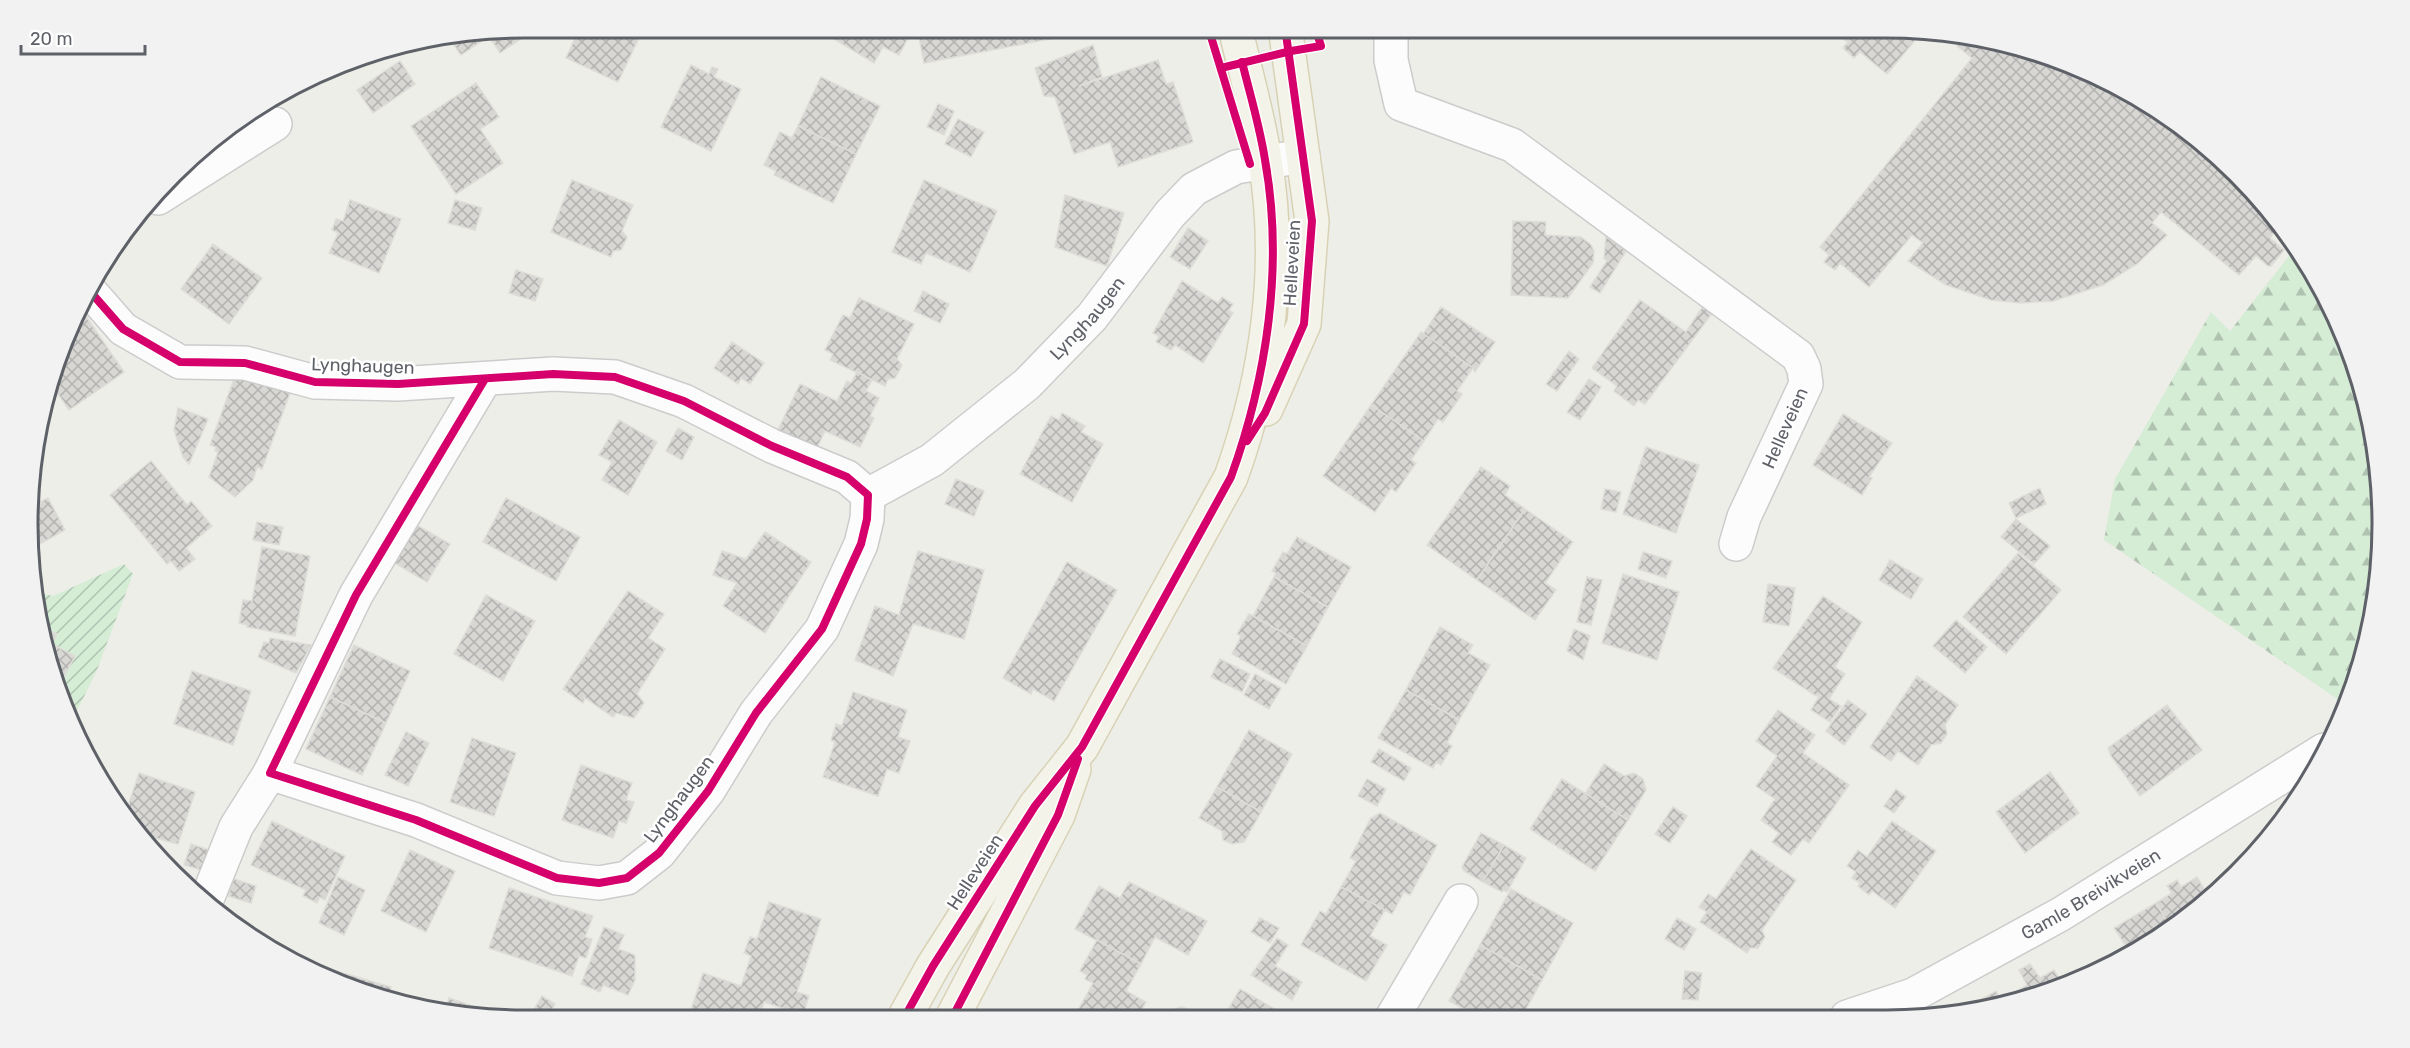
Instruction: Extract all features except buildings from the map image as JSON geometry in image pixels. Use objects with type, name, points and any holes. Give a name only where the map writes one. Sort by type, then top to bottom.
[{"type":"main road","name":"Helleveien","points":[[956,1010],[1058,815],[1082,747],[1231,477],[1240,452],[1264,352],[1274,264],[1265,160],[1237,38]]},
{"type":"main road","name":"Helleveien","points":[[1240,452],[1265,412],[1304,324],[1312,221],[1287,38]]},
{"type":"main road","name":"Helleveien","points":[[909,1010],[933,966],[1035,806],[1082,747]]},
{"type":"street","name":"Helleveien","points":[[1391,38],[1391,60],[1401,104],[1512,145],[1798,356],[1804,369],[1806,384],[1744,517],[1736,544]]},
{"type":"street","points":[[170,190],[275,124]]},
{"type":"street","name":"Lynghaugen","points":[[868,495],[932,460],[1027,384],[1092,317],[1170,214],[1194,189],[1236,167],[1265,160],[1303,156]]},
{"type":"street","name":"Lynghaugen","points":[[95,297],[123,329],[180,362],[245,363],[315,382],[398,384],[553,374],[615,377],[684,401],[771,446],[847,477],[868,495]]},
{"type":"street","points":[[209,895],[236,827],[270,773],[356,595],[485,380]]},
{"type":"street","name":"Lynghaugen","points":[[270,773],[416,820],[557,878],[599,883],[627,878],[659,853],[708,791],[756,713],[822,629],[861,544],[867,519],[868,495]]},
{"type":"street","name":"Gamle Breivikveien","points":[[1868,1010],[1913,995],[2061,914],[2312,757]]},
{"type":"street","points":[[1397,1010],[1461,901]]},
{"type":"green space","points":[[2291,254],[2322,309],[2347,368],[2356,398],[2368,460],[2372,524],[2371,556],[2363,619],[2356,650],[2339,700],[2104,540],[2115,479],[2211,312],[2230,331]]},
{"type":"green space","points":[[124,564],[133,574],[97,670],[76,713],[54,650],[43,594],[53,596]]},
{"type":"cycle path","points":[[1211,38],[1250,164]]},
{"type":"cycle path","points":[[1247,441],[1265,413],[1304,324],[1312,221],[1287,38]]},
{"type":"cycle path","points":[[1221,68],[1321,46],[1318,38]]},
{"type":"cycle path","points":[[909,1010],[933,966],[1035,806],[1082,747],[1231,477],[1244,439],[1263,360],[1272,280],[1273,240],[1265,160],[1242,62]]},
{"type":"cycle path","points":[[95,297],[123,329],[180,362],[245,363],[315,382],[398,384],[553,374],[615,377],[684,401],[772,446],[847,477],[868,495],[867,519],[861,544],[822,629],[756,713],[708,791],[659,853],[627,878],[599,883],[557,878],[416,820],[270,773],[356,595],[485,379]]},
{"type":"cycle path","points":[[956,1010],[1058,815],[1078,759]]}]
